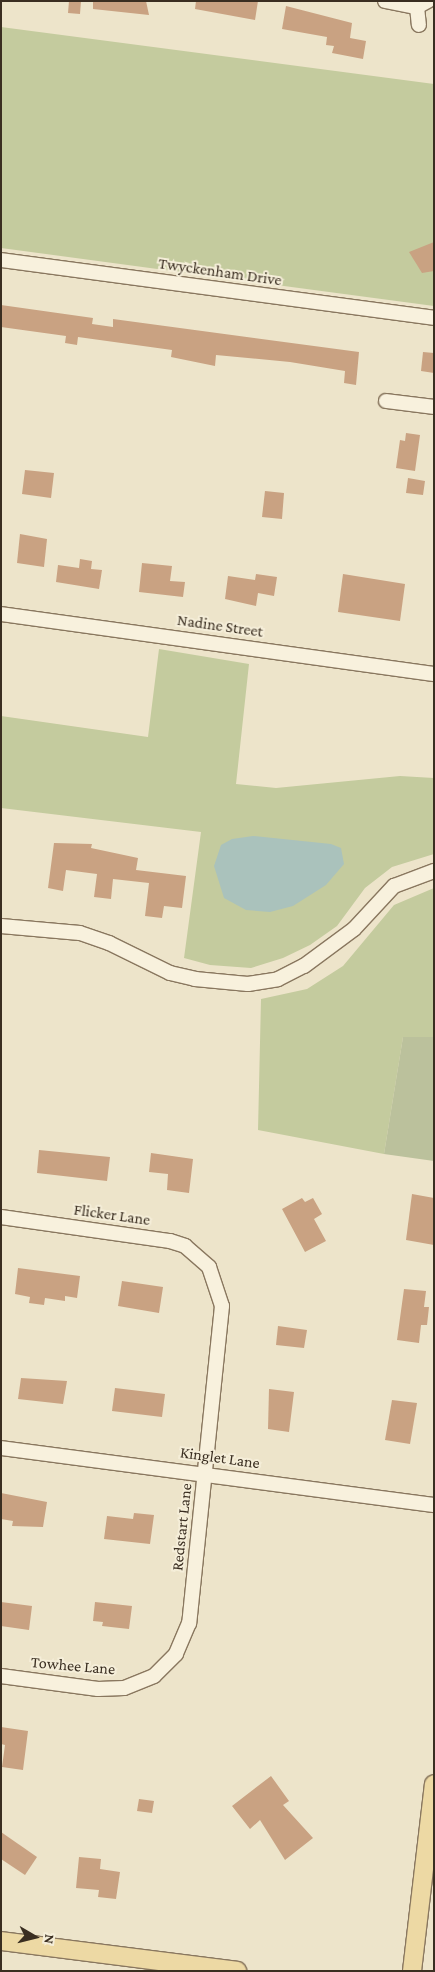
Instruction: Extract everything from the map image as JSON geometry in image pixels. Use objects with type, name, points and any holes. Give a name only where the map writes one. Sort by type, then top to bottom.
[{"type":"main road","points":[[412,1971],[434,1784]]},
{"type":"main road","points":[[1,1941],[237,1971]]},
{"type":"street","points":[[385,1],[423,4],[419,25]]},
{"type":"street","name":"Twyckenham Drive","points":[[1,260],[434,318]]},
{"type":"street","points":[[386,401],[434,407]]},
{"type":"street","name":"Nadine Street","points":[[1,614],[434,674]]},
{"type":"street","points":[[1,926],[80,934],[109,943],[170,973],[203,980],[248,984],[278,979],[304,966],[354,929],[394,886],[434,871]]},
{"type":"street","name":"Flicker Lane","points":[[1,1217],[170,1241],[191,1249],[210,1267]]},
{"type":"street","name":"Redstart Lane","points":[[166,1666],[184,1641],[189,1623],[222,1325],[219,1289],[210,1267]]},
{"type":"street","name":"Kinglet Lane","points":[[1,1448],[434,1505]]},
{"type":"street","name":"Towhee Lane","points":[[1,1676],[111,1689],[140,1683],[166,1666]]},
{"type":"green space","points":[[1,27],[434,84],[434,306],[1,248]]},
{"type":"green space","points":[[159,649],[249,664],[236,784],[276,788],[400,776],[434,778],[434,854],[392,867],[365,888],[337,926],[310,945],[283,958],[251,968],[210,965],[184,958],[201,832],[1,808],[1,716],[148,737]]},
{"type":"green space","points":[[434,888],[434,1037],[403,1037],[384,1154],[258,1130],[261,999],[307,989],[343,966],[394,905]]},
{"type":"green space","points":[[403,1037],[434,1037],[434,1161],[384,1154]]},
{"type":"water","points":[[253,836],[331,844],[341,848],[344,864],[326,885],[293,906],[270,912],[246,910],[224,898],[214,866],[221,845],[232,839]]},
{"type":"building","points":[[69,1],[81,1],[80,14],[68,13]]},
{"type":"building","points":[[93,1],[146,1],[149,15],[93,9]]},
{"type":"building","points":[[196,1],[258,1],[255,20],[195,9]]},
{"type":"building","points":[[286,6],[352,23],[350,38],[366,41],[363,59],[332,53],[334,46],[326,45],[327,37],[282,29]]},
{"type":"building","points":[[434,242],[434,271],[422,273],[409,252]]},
{"type":"building","points":[[1,305],[93,318],[92,324],[113,327],[113,319],[359,352],[356,385],[344,383],[345,371],[290,362],[216,355],[215,366],[171,357],[172,350],[78,337],[77,345],[65,343],[66,336],[1,327]]},
{"type":"building","points":[[423,352],[434,353],[434,373],[421,371]]},
{"type":"building","points":[[406,433],[420,435],[415,471],[396,468],[400,440],[405,441]]},
{"type":"building","points":[[25,470],[54,473],[51,498],[22,494]]},
{"type":"building","points":[[408,478],[425,481],[423,495],[406,493]]},
{"type":"building","points":[[265,491],[284,493],[282,519],[262,517]]},
{"type":"building","points":[[20,534],[47,539],[44,567],[17,563]]},
{"type":"building","points":[[80,559],[92,561],[91,569],[102,570],[99,589],[56,582],[58,565],[79,568]]},
{"type":"building","points":[[142,563],[172,566],[170,581],[185,582],[183,597],[139,592]]},
{"type":"building","points":[[256,574],[277,577],[274,596],[258,593],[256,606],[225,599],[228,576],[255,580]]},
{"type":"building","points":[[343,574],[405,584],[400,621],[338,612]]},
{"type":"building","points":[[54,843],[92,844],[91,848],[138,858],[136,870],[186,876],[182,908],[164,906],[162,918],[145,916],[149,883],[113,879],[111,899],[94,897],[97,874],[66,870],[63,891],[48,888]]},
{"type":"building","points":[[39,1150],[110,1157],[107,1181],[37,1173]]},
{"type":"building","points":[[151,1153],[193,1159],[189,1193],[167,1190],[168,1174],[149,1172]]},
{"type":"building","points":[[412,1194],[434,1198],[434,1245],[406,1240]]},
{"type":"building","points":[[302,1198],[305,1202],[313,1198],[322,1214],[314,1219],[326,1241],[305,1252],[282,1209]]},
{"type":"building","points":[[18,1268],[80,1276],[77,1298],[65,1296],[65,1301],[45,1298],[44,1305],[29,1303],[30,1297],[15,1294]]},
{"type":"building","points":[[122,1281],[163,1287],[159,1313],[118,1306]]},
{"type":"building","points":[[404,1289],[426,1291],[424,1307],[429,1307],[427,1325],[421,1325],[419,1343],[397,1340]]},
{"type":"building","points":[[278,1326],[307,1330],[304,1348],[276,1345]]},
{"type":"building","points":[[21,1378],[67,1381],[63,1404],[18,1399]]},
{"type":"building","points":[[115,1388],[165,1394],[162,1417],[112,1411]]},
{"type":"building","points":[[269,1389],[294,1392],[289,1432],[268,1429]]},
{"type":"building","points":[[392,1400],[417,1403],[410,1444],[385,1440]]},
{"type":"building","points":[[1,1493],[47,1502],[43,1527],[12,1526],[13,1521],[1,1519]]},
{"type":"building","points":[[134,1513],[154,1515],[150,1544],[104,1539],[107,1516],[133,1519]]},
{"type":"building","points":[[1,1602],[32,1606],[29,1630],[1,1626]]},
{"type":"building","points":[[95,1602],[132,1606],[129,1629],[102,1626],[103,1622],[93,1621]]},
{"type":"building","points":[[1,1727],[28,1731],[23,1770],[2,1767],[5,1745],[1,1744]]},
{"type":"building","points":[[271,1776],[289,1801],[283,1805],[313,1838],[285,1860],[260,1820],[250,1829],[232,1806]]},
{"type":"building","points":[[139,1799],[154,1801],[152,1813],[137,1811]]},
{"type":"building","points":[[1,1832],[37,1857],[25,1875],[1,1859]]},
{"type":"building","points":[[79,1857],[101,1859],[100,1869],[120,1872],[116,1899],[98,1897],[99,1890],[76,1888]]}]
